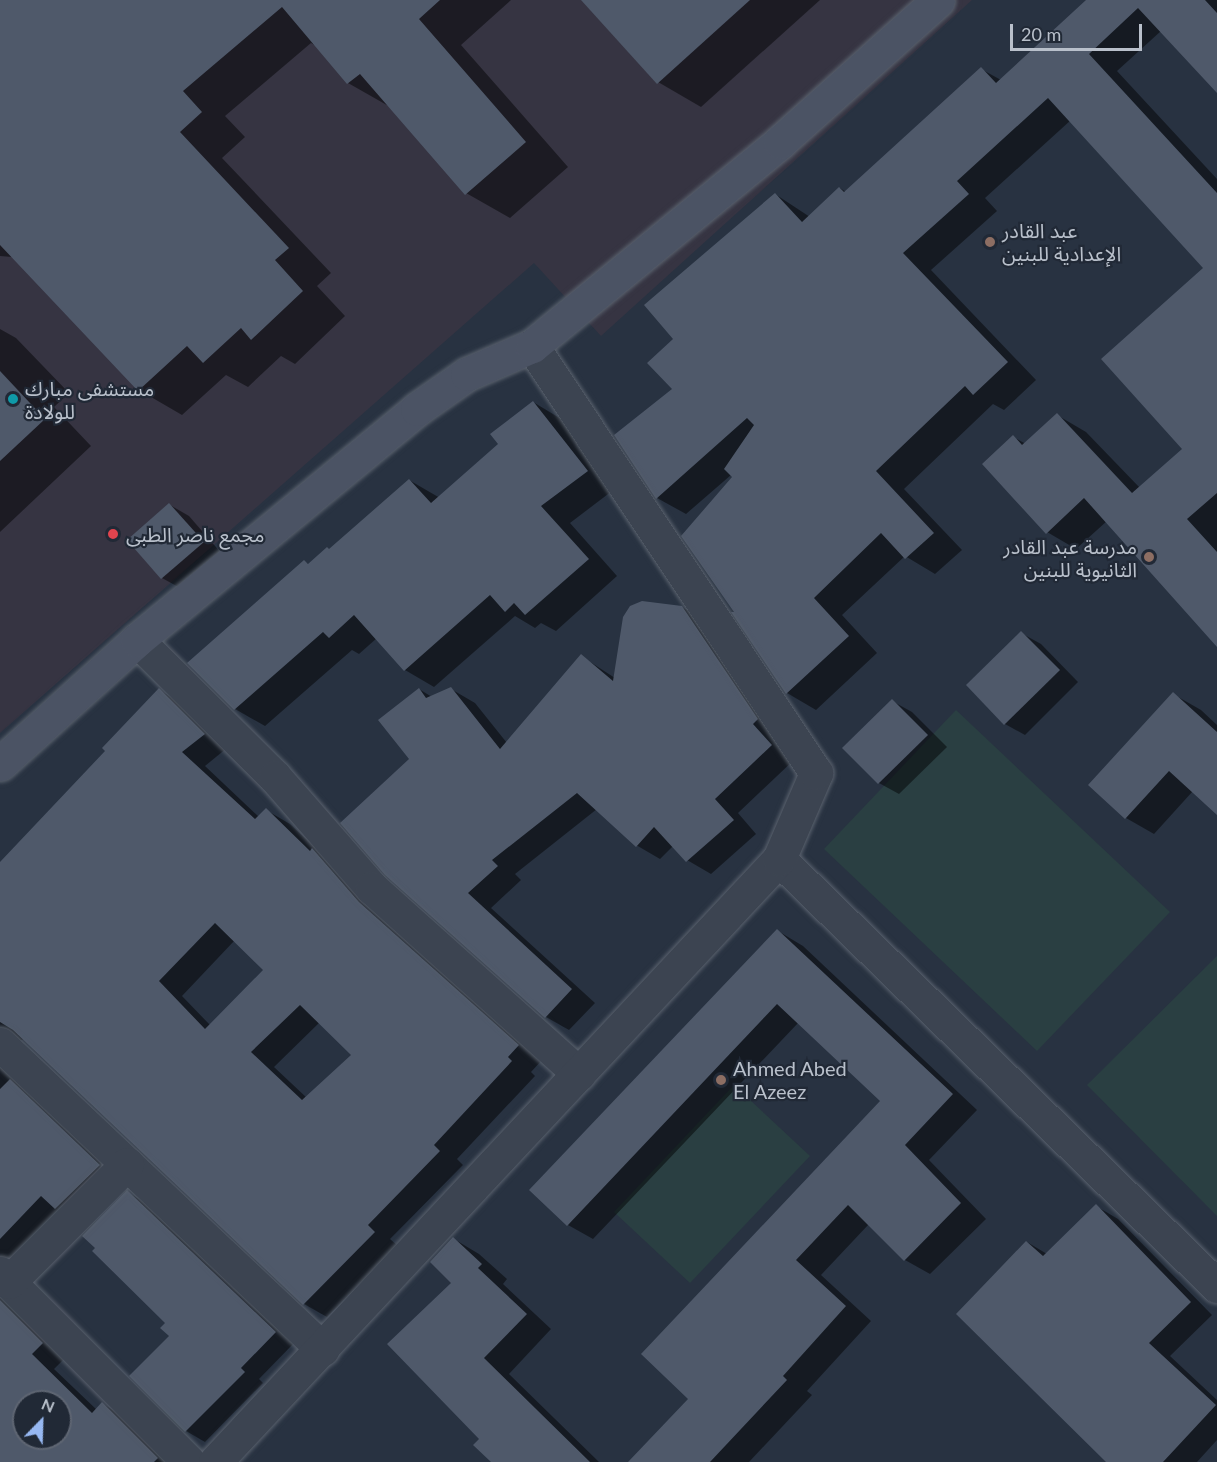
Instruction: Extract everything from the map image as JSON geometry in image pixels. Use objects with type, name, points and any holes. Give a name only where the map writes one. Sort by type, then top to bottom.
[{"type":"street","points":[[0,764],[137,640],[417,409],[467,374],[532,346],[780,142],[938,0]]},
{"type":"street","points":[[215,1462],[779,859],[816,773],[532,346]]},
{"type":"street","points":[[137,640],[276,777],[372,888],[579,1074]]},
{"type":"street","points":[[779,859],[1217,1286]]},
{"type":"street","points":[[0,1044],[322,1349]]},
{"type":"street","points":[[127,1164],[5,1278],[189,1462]]},
{"type":"shaded area","name":"مجمع ناصر الطبى","points":[[0,0],[972,0],[601,336],[534,263],[0,733]]},
{"type":"green space","points":[[956,710],[1170,912],[1037,1051],[824,849]]},
{"type":"green space","points":[[1217,956],[1217,1216],[1087,1085]]},
{"type":"green space","points":[[734,1085],[810,1156],[690,1283],[614,1212]]},
{"type":"building","points":[[0,0],[440,0],[419,19],[526,142],[465,195],[360,74],[347,84],[282,7],[183,91],[202,112],[180,132],[289,248],[275,260],[303,291],[251,340],[241,328],[203,363],[187,346],[138,391],[0,245]]},
{"type":"building","points":[[581,0],[750,0],[657,84]]},
{"type":"building","points":[[1086,0],[1205,0],[1217,13],[1217,93],[1138,8],[1089,54],[1217,193],[1217,493],[1187,519],[1217,552],[1217,647],[1084,498],[1046,534],[982,464],[1013,435],[1022,445],[1057,413],[1132,493],[1182,449],[1101,359],[1203,268],[1048,98],[957,181],[969,194],[903,253],[1008,362],[973,395],[965,386],[876,471],[934,533],[905,559],[881,533],[814,598],[849,636],[786,694],[731,612],[734,612],[681,536],[732,477],[724,469],[754,425],[747,418],[656,499],[614,435],[672,389],[647,363],[673,339],[644,305],[775,193],[802,222],[839,187],[844,192],[981,67],[996,83]]},
{"type":"building","name":"مستشفى مبارك للولادة","points":[[0,371],[45,419],[0,461]]},
{"type":"building","points":[[533,401],[588,471],[541,506],[589,559],[525,615],[514,603],[505,612],[490,595],[404,671],[354,615],[329,638],[323,632],[234,710],[187,663],[304,560],[308,564],[327,547],[329,549],[409,479],[431,503],[498,444],[490,434]]},
{"type":"building","points":[[169,503],[204,542],[161,579],[127,540]]},
{"type":"building","points":[[642,601],[682,606],[758,719],[753,724],[772,745],[715,799],[734,820],[686,862],[654,827],[636,847],[577,793],[492,860],[498,866],[468,893],[572,989],[545,1018],[385,875],[340,823],[409,759],[378,720],[419,688],[426,698],[451,687],[500,749],[581,654],[613,681],[623,617],[630,606]]},
{"type":"building","points":[[1021,631],[1060,670],[1004,725],[966,685]]},
{"type":"building","points":[[159,688],[205,734],[182,752],[255,819],[266,808],[310,851],[312,848],[359,902],[519,1045],[508,1057],[512,1061],[434,1145],[440,1151],[368,1225],[375,1232],[303,1305],[13,1030],[0,1022],[0,862],[105,751],[102,748]],"holes":[[[215,923],[263,970],[205,1029],[159,981]],[[300,1005],[351,1055],[302,1100],[251,1052]]]},
{"type":"building","points":[[1173,692],[1217,732],[1217,815],[1169,771],[1125,819],[1088,785]]},
{"type":"building","points":[[892,699],[928,735],[878,784],[842,748]]},
{"type":"building","points":[[777,929],[953,1094],[905,1145],[961,1203],[904,1261],[848,1205],[796,1260],[846,1306],[783,1376],[787,1380],[710,1462],[628,1462],[688,1399],[641,1354],[880,1101],[777,1004],[567,1226],[529,1190]]},
{"type":"building","points":[[10,1079],[100,1165],[55,1209],[41,1196],[0,1239],[0,1089]]},
{"type":"building","points":[[127,1190],[276,1332],[241,1368],[245,1372],[185,1432],[129,1376],[169,1336],[160,1328],[165,1323],[92,1251],[95,1248],[82,1236]]},
{"type":"building","points":[[1096,1204],[1191,1302],[1149,1343],[1216,1405],[1163,1462],[1106,1462],[956,1314],[1026,1241],[1043,1256]]},
{"type":"building","points":[[453,1237],[482,1264],[478,1268],[527,1314],[484,1358],[590,1462],[491,1462],[473,1445],[479,1439],[387,1344],[451,1283],[430,1262]]},
{"type":"building","points":[[0,1300],[43,1343],[32,1354],[69,1390],[12,1390],[12,1450],[72,1450],[72,1393],[92,1413],[102,1402],[158,1458],[154,1462],[0,1462]]},
{"type":"place","name":"عبد القادر الإعدادية للبنين","points":[[990,242]]},
{"type":"place","name":"مستشفى مبارك للولادة","points":[[13,399]]},
{"type":"place","name":"مجمع ناصر الطبى","points":[[113,534]]},
{"type":"place","name":"مدرسة عبد القادر الثانيوية للبنين","points":[[1149,557]]},
{"type":"place","name":"Ahmed Abed El Azeez","points":[[721,1080]]}]
